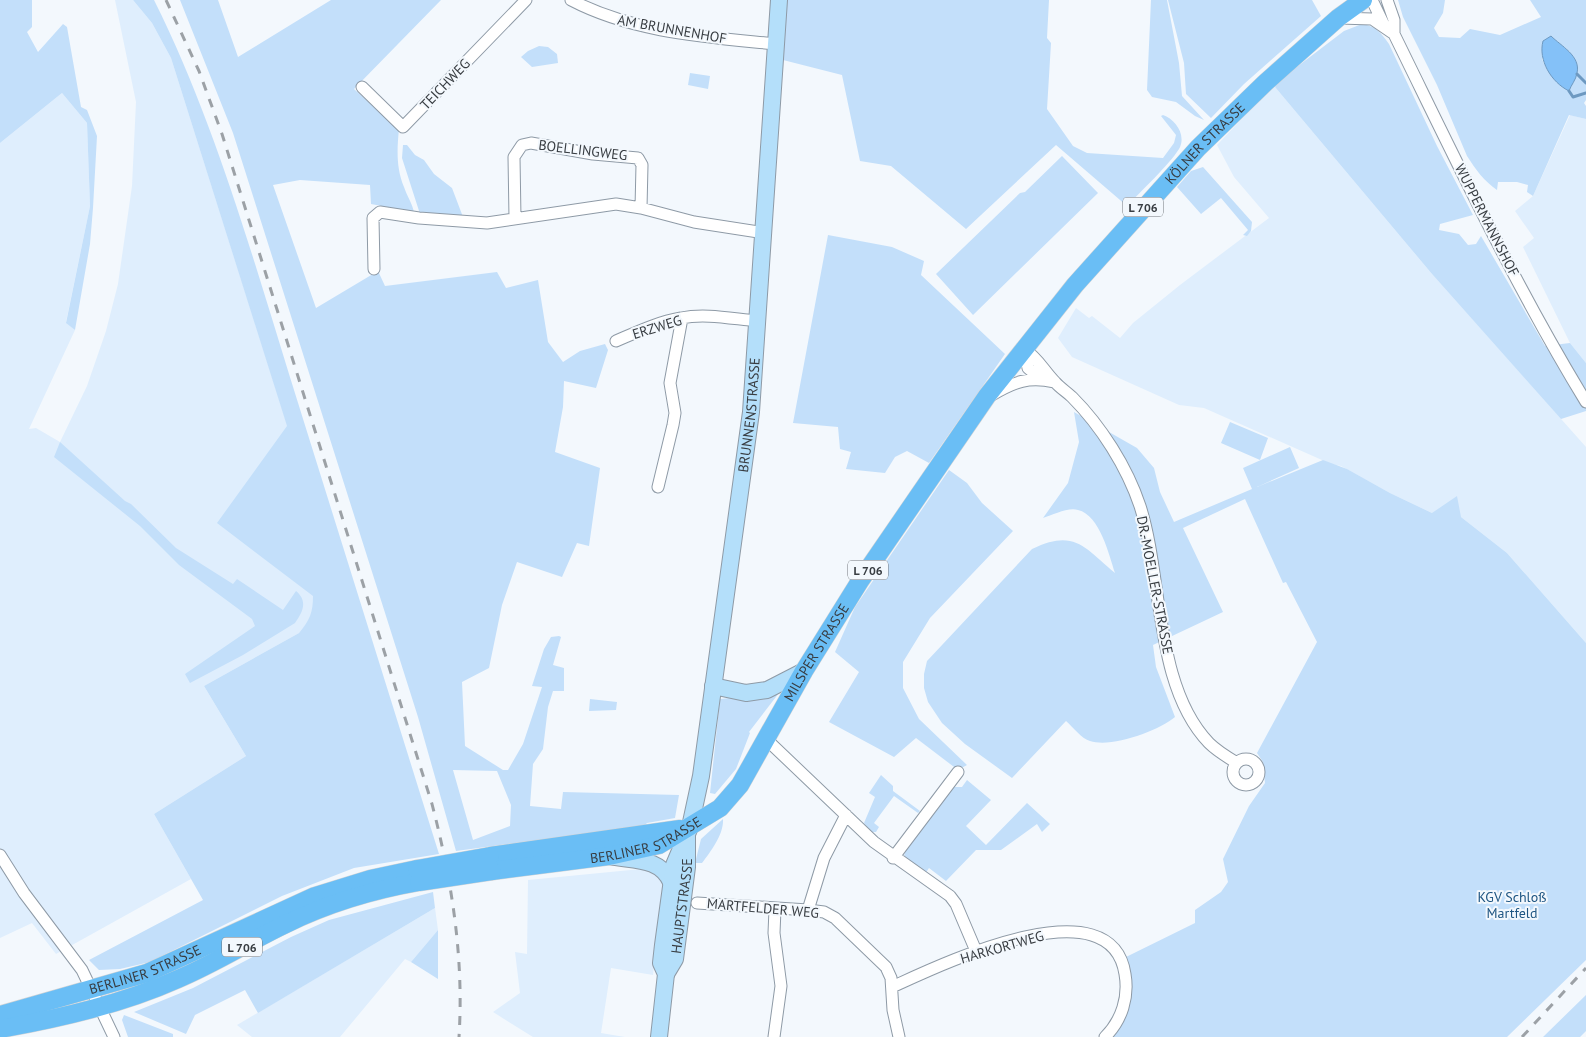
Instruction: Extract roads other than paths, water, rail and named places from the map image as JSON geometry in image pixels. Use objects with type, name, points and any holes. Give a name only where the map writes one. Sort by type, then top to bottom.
[{"type":"main road","name":"BRUNNENSTRASSE","points":[[688,831],[701,776],[747,446],[765,233],[779,0]]},
{"type":"main road","name":"KÖLNER STRASSE","points":[[1024,349],[1079,280],[1187,158],[1265,82],[1338,18],[1364,0]]},
{"type":"main road","name":"MILSPER STRASSE","points":[[688,831],[720,808],[740,785],[804,671],[860,581],[986,399],[1024,349]]},
{"type":"main road","points":[[713,686],[746,693],[767,690],[804,671]]},
{"type":"main road","name":"BERLINER STRASSE","points":[[491,864],[609,856],[659,845],[688,831]]},
{"type":"main road","name":"BERLINER STRASSE","points":[[0,1015],[147,973],[315,896],[370,879],[418,875],[491,864],[688,831]]},
{"type":"main road","name":"HAUPTSTRASSE","points":[[666,974],[661,963],[671,882],[676,855],[688,831]]},
{"type":"main road","name":"HAUPTSTRASSE","points":[[659,1037],[666,974],[675,959],[688,867],[688,831]]},
{"type":"main road","name":"L 706","points":[[609,856],[653,863],[662,868],[671,882]]},
{"type":"main road","name":"BERLINER STRASSE","points":[[0,1029],[43,1021],[100,1006],[179,979],[312,912],[418,875]]},
{"type":"street","name":"TEICHWEG","points":[[362,87],[403,127],[526,0]]},
{"type":"street","name":"AM BRUNNENHOF","points":[[571,0],[611,18],[644,27],[776,44]]},
{"type":"street","name":"WUPPERMANNSHOF","points":[[1372,0],[1384,25]]},
{"type":"street","name":"WUPPERMANNSHOF","points":[[1388,0],[1394,20],[1394,34]]},
{"type":"street","name":"WUPPERMANNSHOF","points":[[1338,18],[1366,17],[1384,25],[1394,34],[1482,212],[1562,362],[1586,402]]},
{"type":"street","name":"BOELLINGWEG","points":[[515,218],[514,157],[522,145],[531,143],[593,154],[638,158],[642,165],[641,208]]},
{"type":"street","points":[[374,269],[373,218],[378,212],[463,222],[487,222],[616,204],[641,208],[694,222],[765,233]]},
{"type":"street","points":[[658,487],[675,413],[670,383],[682,318]]},
{"type":"street","name":"ERZWEG","points":[[616,341],[646,328],[682,318],[758,321]]},
{"type":"street","points":[[1024,349],[1028,368],[1041,379]]},
{"type":"street","name":"DR.-MOELLER-STRASSE","points":[[1024,349],[1041,364],[1054,382],[1086,412],[1107,441],[1125,473],[1140,505],[1150,546],[1166,650],[1183,701],[1194,724],[1204,737],[1236,763]]},
{"type":"street","points":[[986,399],[1018,381],[1041,379],[1054,382]]},
{"type":"street","points":[[766,739],[893,858],[950,896],[956,904],[976,951]]},
{"type":"street","points":[[893,858],[958,772]]},
{"type":"street","points":[[808,910],[824,858],[846,815]]},
{"type":"street","points":[[0,855],[24,893],[82,970],[114,1037]]},
{"type":"street","name":"MARTFELDER WEG","points":[[698,903],[808,910],[824,912],[835,918],[886,966],[891,978],[893,1010],[899,1037]]},
{"type":"street","points":[[774,1037],[781,986],[774,933],[775,909]]},
{"type":"street","name":"HARKORTWEG","points":[[892,987],[976,951],[1057,932],[1087,932],[1103,940],[1110,947],[1118,956],[1124,969],[1127,997],[1115,1025],[1105,1037]]},
{"type":"water","points":[[1551,36],[1576,61],[1576,76],[1569,91],[1557,82],[1544,63],[1542,56],[1543,41]]},
{"type":"waterway","points":[[1577,74],[1586,83]]},
{"type":"waterway","points":[[1569,91],[1573,97],[1586,93]]},
{"type":"railway","points":[[166,0],[199,71],[222,134],[432,804],[451,891],[455,920],[460,978],[459,1037]]},
{"type":"railway","points":[[1522,1037],[1586,968]]},
{"type":"park label","name":"KGV Schloß Martfeld","points":[[1512,906]]}]
